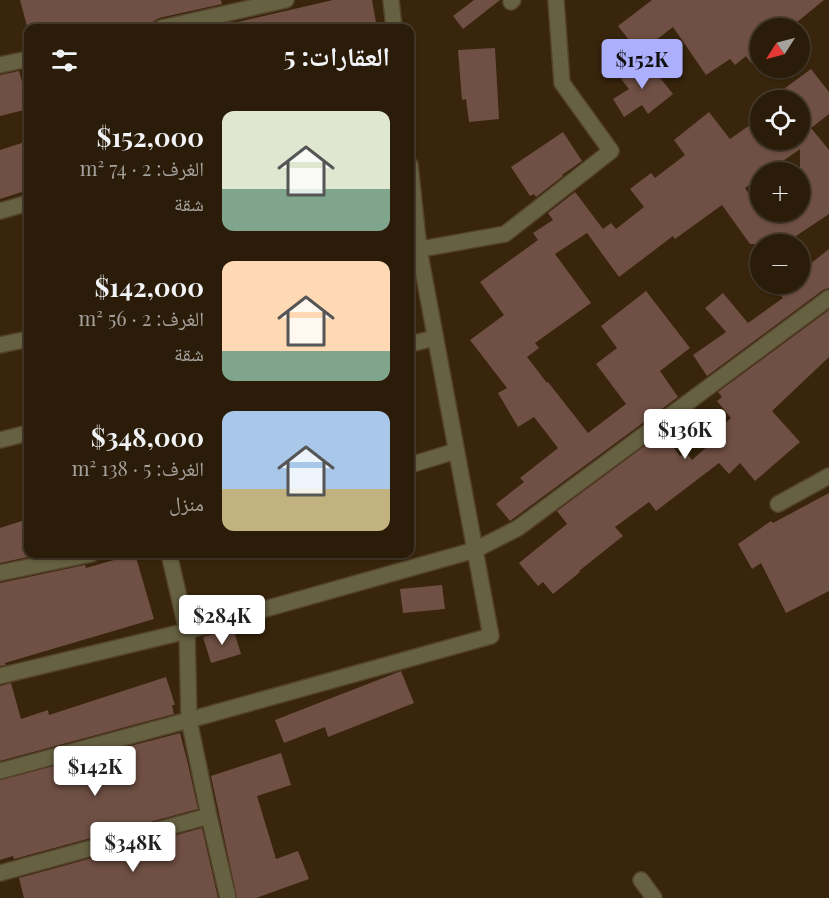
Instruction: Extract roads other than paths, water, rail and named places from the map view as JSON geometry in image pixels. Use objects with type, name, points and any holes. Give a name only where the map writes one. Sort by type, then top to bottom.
[{"type":"street","points":[[179,24],[286,0]]},
{"type":"street","points":[[391,0],[394,24]]},
{"type":"street","points":[[0,771],[491,636],[435,338],[414,250],[505,234],[611,151],[562,83],[556,0]]},
{"type":"street","points":[[0,65],[24,60]]},
{"type":"street","points":[[0,211],[24,204]]},
{"type":"street","points":[[0,676],[187,631],[475,550],[518,528],[829,298]]},
{"type":"street","points":[[414,343],[435,338]]},
{"type":"street","points":[[0,345],[24,340]]},
{"type":"street","points":[[0,440],[24,434]]},
{"type":"street","points":[[414,464],[456,451]]},
{"type":"street","points":[[778,504],[829,476]]},
{"type":"street","points":[[0,573],[72,558]]},
{"type":"street","points":[[170,558],[187,631],[189,720],[208,816],[228,898]]},
{"type":"street","points":[[0,873],[208,816]]},
{"type":"street","points":[[641,880],[654,898]]}]
